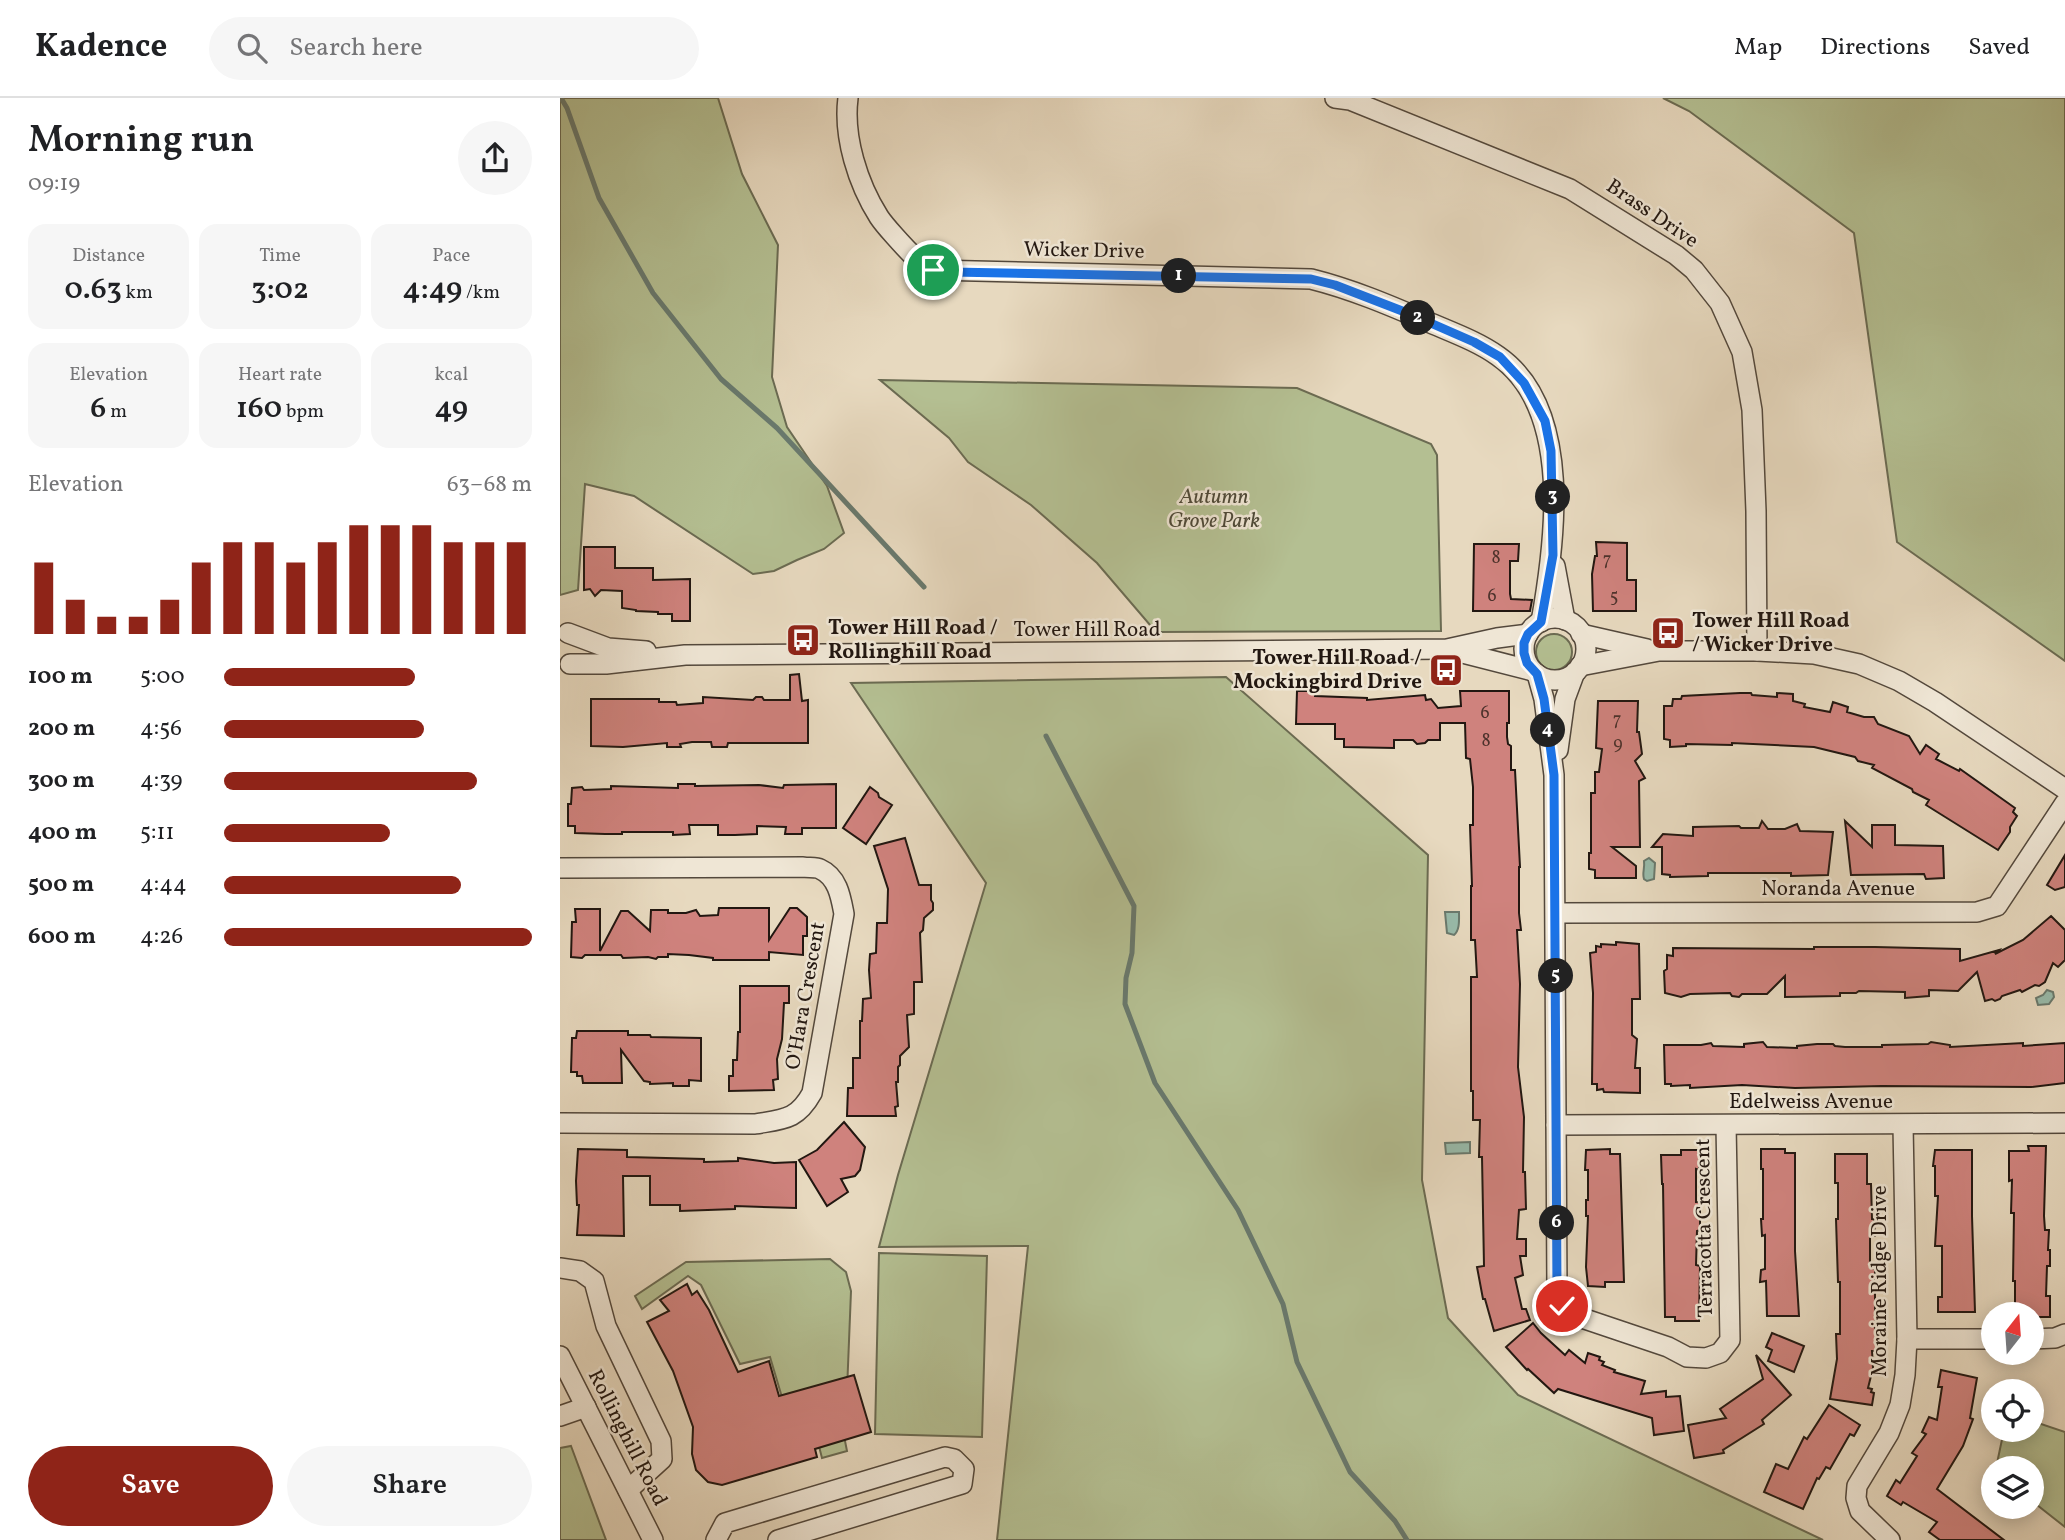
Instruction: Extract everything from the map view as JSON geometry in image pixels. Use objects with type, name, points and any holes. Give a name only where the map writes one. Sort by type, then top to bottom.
[{"type":"street","name":"Wicker Drive","points":[[848,98],[848,132],[866,193],[880,218],[907,249],[933,270],[1311,279],[1335,285],[1410,314],[1474,342],[1500,357],[1524,383],[1545,421],[1551,451],[1553,555],[1565,620]]},
{"type":"street","name":"Brass Drive","points":[[1335,98],[1350,100],[1570,188],[1676,255],[1694,270],[1720,303],[1742,352],[1752,410],[1757,651]]},
{"type":"street","name":"Wicker Drive","points":[[1535,628],[1553,555]]},
{"type":"street","points":[[1554,775],[1565,699],[1585,653],[1581,634],[1572,624],[1565,620],[1549,619],[1535,628],[1524,643],[1524,653],[1535,673],[1544,699],[1554,775],[1556,1125]]},
{"type":"street","name":"Tower Hill Road","points":[[564,630],[608,648],[685,655],[1447,649],[1535,628]]},
{"type":"street","points":[[563,671],[574,648],[564,630]]},
{"type":"street","points":[[1581,634],[1658,651],[1814,654],[1859,664],[1899,681],[1935,702],[2065,789]]},
{"type":"street","name":"Tower Hill Road","points":[[1447,649],[1535,673]]},
{"type":"street","points":[[1535,673],[1546,679],[1557,680],[1567,678],[1578,669],[1658,651]]},
{"type":"street","name":"Tower Hill Road","points":[[563,671],[685,655]]},
{"type":"street","name":"Noranda Avenue","points":[[1556,913],[1977,912],[1997,906],[2065,803]]},
{"type":"street","name":"O'Hara Crescent","points":[[560,868],[821,869],[841,893],[844,914],[812,1093],[804,1108],[786,1119],[755,1124],[560,1123]]},
{"type":"street","name":"Edelweiss Avenue","points":[[1556,1125],[2065,1123]]},
{"type":"street","name":"Terracotta Crescent","points":[[1556,1125],[1557,1291],[1562,1306],[1576,1316],[1668,1347],[1687,1357],[1706,1359],[1720,1353],[1730,1340],[1727,1125]]},
{"type":"street","name":"Moraine Ridge Drive","points":[[1890,1540],[1860,1511],[1856,1498],[1857,1486],[1889,1433],[1900,1405],[1905,1376],[1907,1339],[1903,1125]]},
{"type":"street","points":[[560,1268],[580,1271],[594,1281],[606,1326],[661,1441],[662,1459],[628,1490]]},
{"type":"street","points":[[2044,1338],[2065,1334]]},
{"type":"street","points":[[1907,1339],[1981,1339]]},
{"type":"street","name":"Rollinghill Road","points":[[560,1356],[653,1540]]},
{"type":"street","points":[[560,1416],[586,1407]]},
{"type":"street","points":[[716,1540],[725,1522],[945,1457],[954,1459],[964,1469],[962,1484],[778,1540]]},
{"type":"green space","points":[[560,98],[718,98],[742,174],[778,245],[772,377],[787,427],[827,486],[844,533],[824,549],[774,571],[753,574],[634,496],[585,484],[578,590],[560,595]]},
{"type":"green space","points":[[1663,98],[2065,98],[2065,661],[1897,542],[1854,233],[1689,111]]},
{"type":"green space","name":"Autumn Grove Park","points":[[880,380],[1297,388],[1431,444],[1437,455],[1441,631],[1156,632],[1097,563],[1031,505],[968,462],[949,438]]},
{"type":"green space","points":[[1554,634],[1567,639],[1572,652],[1567,665],[1554,670],[1541,665],[1536,652],[1541,639]]},
{"type":"green space","points":[[1226,677],[1428,855],[1422,1180],[1448,1318],[1518,1395],[1823,1540],[997,1540],[1028,1246],[879,1247],[986,883],[851,683]]},
{"type":"green space","points":[[879,1253],[987,1256],[982,1437],[875,1434]]},
{"type":"green space","points":[[830,1259],[846,1272],[851,1291],[845,1441],[847,1451],[822,1458],[812,1419],[784,1404],[770,1357],[740,1364],[701,1285],[688,1276],[642,1309],[635,1296],[686,1262]]},
{"type":"green space","points":[[2044,1425],[2065,1432],[2065,1527],[2044,1510],[2044,1456],[1999,1456],[2001,1442],[2044,1442]]},
{"type":"green space","points":[[571,1446],[606,1540],[560,1540],[560,1448]]},
{"type":"shaded area","points":[[1649,858],[1655,863],[1654,879],[1647,881],[1643,877],[1644,861]]},
{"type":"shaded area","points":[[1445,912],[1459,912],[1458,928],[1454,935],[1447,933]]},
{"type":"shaded area","points":[[2047,990],[2053,992],[2054,997],[2049,1004],[2038,1005],[2036,998]]},
{"type":"shaded area","points":[[1470,1142],[1470,1153],[1446,1154],[1445,1143]]},
{"type":"building","points":[[1596,542],[1627,543],[1627,580],[1636,580],[1636,611],[1593,611],[1592,574],[1597,556]]},
{"type":"building","points":[[1474,544],[1519,544],[1518,561],[1510,561],[1510,594],[1511,599],[1532,600],[1530,611],[1473,611]]},
{"type":"building","points":[[584,547],[615,547],[615,568],[653,568],[653,580],[690,579],[690,621],[672,621],[672,614],[622,608],[622,591],[601,590],[595,596],[590,589],[584,590]]},
{"type":"building","points":[[799,674],[802,701],[808,700],[808,743],[728,743],[727,747],[712,747],[711,742],[680,744],[681,747],[667,747],[667,743],[623,747],[591,746],[591,699],[659,699],[659,702],[676,702],[677,705],[703,703],[703,697],[790,700],[790,675]]},
{"type":"building","points":[[1297,691],[1315,691],[1315,696],[1367,700],[1425,695],[1426,700],[1431,699],[1438,708],[1461,706],[1460,691],[1509,691],[1507,737],[1511,746],[1511,770],[1515,770],[1520,867],[1521,930],[1517,930],[1520,984],[1518,1067],[1524,1117],[1523,1172],[1526,1209],[1519,1210],[1517,1239],[1526,1239],[1526,1256],[1520,1256],[1523,1275],[1515,1278],[1522,1309],[1526,1309],[1530,1320],[1494,1331],[1483,1299],[1477,1267],[1484,1266],[1482,1157],[1479,1157],[1480,1120],[1473,1120],[1471,1091],[1471,977],[1477,977],[1475,940],[1471,940],[1470,825],[1473,825],[1473,787],[1470,759],[1466,758],[1465,723],[1440,723],[1440,740],[1428,740],[1425,743],[1394,740],[1394,748],[1344,747],[1344,739],[1335,739],[1335,724],[1296,724]]},
{"type":"building","points":[[1751,693],[1777,697],[1777,693],[1793,694],[1793,701],[1805,704],[1804,707],[1830,712],[1833,702],[1848,707],[1847,712],[1874,717],[1878,724],[1909,736],[1920,754],[1926,745],[1939,754],[1936,759],[1959,771],[1960,769],[2015,808],[2013,812],[2017,816],[2010,832],[1998,850],[1926,805],[1929,800],[1872,768],[1874,765],[1858,761],[1855,757],[1814,747],[1732,743],[1670,747],[1670,740],[1664,739],[1664,706],[1672,706],[1673,699],[1681,699],[1682,696]]},
{"type":"building","points":[[1598,701],[1638,701],[1637,732],[1642,754],[1635,761],[1645,778],[1639,781],[1640,847],[1612,847],[1636,866],[1636,878],[1595,878],[1595,870],[1589,869],[1591,793],[1595,793],[1595,772],[1599,772],[1602,749],[1596,748]]},
{"type":"building","points":[[678,784],[783,788],[784,785],[836,784],[836,828],[802,828],[802,834],[785,834],[786,827],[757,826],[757,834],[718,835],[718,825],[689,825],[690,834],[673,835],[673,832],[575,833],[575,826],[568,826],[568,804],[571,804],[572,788],[678,788]]},
{"type":"building","points":[[870,787],[892,805],[866,844],[843,828]]},
{"type":"building","points":[[1762,821],[1768,829],[1785,829],[1797,824],[1800,831],[1833,832],[1828,875],[1708,873],[1708,876],[1670,877],[1662,874],[1662,847],[1652,847],[1663,834],[1693,836],[1693,827],[1759,828]]},
{"type":"building","points":[[1845,821],[1872,847],[1872,825],[1895,825],[1895,845],[1943,846],[1944,878],[1926,879],[1924,874],[1851,875]]},
{"type":"building","points":[[905,838],[919,885],[931,885],[933,910],[924,918],[923,930],[920,933],[922,982],[914,982],[914,1014],[907,1015],[909,1047],[900,1056],[896,1082],[896,1116],[847,1116],[848,1088],[853,1088],[853,1058],[860,1058],[863,999],[871,998],[870,954],[876,953],[877,923],[887,923],[888,889],[874,846]]},
{"type":"building","points":[[2065,855],[2065,887],[2055,890],[2047,885]]},
{"type":"building","points":[[719,908],[769,908],[769,940],[790,908],[797,908],[807,917],[803,955],[769,952],[769,960],[713,960],[668,954],[668,957],[656,959],[623,958],[621,955],[571,957],[575,909],[600,909],[600,951],[621,911],[628,911],[650,931],[651,910],[686,913],[696,910],[700,916],[718,915]]},
{"type":"building","points":[[2051,916],[2065,930],[2065,960],[2058,967],[2053,963],[2045,982],[2039,986],[2002,996],[1995,1001],[1985,1001],[1977,972],[1958,991],[1929,990],[1929,996],[1905,998],[1905,992],[1859,991],[1840,993],[1840,996],[1785,997],[1785,976],[1767,994],[1742,994],[1739,997],[1730,993],[1690,994],[1681,997],[1665,993],[1664,971],[1667,969],[1667,955],[1673,956],[1673,948],[1960,949],[1960,961],[1999,950],[1995,954],[2023,940]]},
{"type":"building","points":[[1616,942],[1639,944],[1640,999],[1632,999],[1632,1035],[1637,1039],[1635,1068],[1640,1068],[1640,1093],[1604,1092],[1603,1089],[1597,1090],[1597,1084],[1592,1084],[1593,993],[1590,953],[1596,952],[1596,946],[1616,945]]},
{"type":"building","points":[[740,986],[789,986],[789,1003],[784,1003],[782,1039],[777,1059],[778,1079],[773,1080],[774,1090],[729,1091],[729,1076],[733,1076],[733,1060],[737,1060],[740,1032]]},
{"type":"building","points":[[577,1031],[628,1031],[628,1035],[701,1038],[701,1081],[689,1080],[689,1086],[673,1086],[673,1083],[650,1084],[644,1081],[621,1050],[622,1083],[583,1083],[582,1076],[571,1072],[572,1038],[576,1038]]},
{"type":"building","points":[[1763,1042],[1767,1047],[1797,1048],[1817,1044],[1882,1047],[1931,1042],[1950,1047],[2065,1043],[2065,1083],[2031,1087],[1795,1088],[1742,1085],[1690,1088],[1690,1085],[1665,1084],[1664,1045],[1711,1043],[1713,1046],[1744,1047],[1744,1044]]},
{"type":"building","points":[[844,1122],[865,1147],[860,1170],[855,1176],[841,1179],[848,1192],[827,1206],[799,1160],[817,1150]]},
{"type":"building","points":[[2028,1146],[2046,1146],[2044,1216],[2045,1230],[2049,1230],[2050,1266],[2047,1266],[2046,1296],[2050,1296],[2050,1317],[2044,1317],[2044,1302],[2015,1302],[2014,1213],[2011,1213],[2009,1151],[2029,1151]]},
{"type":"building","points":[[578,1149],[627,1150],[627,1157],[704,1159],[704,1162],[738,1161],[738,1158],[774,1163],[796,1162],[796,1208],[735,1206],[735,1209],[680,1211],[680,1205],[650,1205],[650,1176],[623,1176],[624,1236],[577,1235]]},
{"type":"building","points":[[1610,1149],[1610,1154],[1620,1154],[1624,1282],[1605,1282],[1605,1287],[1588,1286],[1586,1150]]},
{"type":"building","points":[[1761,1149],[1785,1149],[1785,1153],[1795,1153],[1795,1251],[1799,1316],[1767,1316],[1766,1281],[1760,1282],[1761,1270],[1765,1269],[1765,1235],[1762,1236],[1761,1219]]},
{"type":"building","points":[[1681,1150],[1699,1150],[1696,1202],[1700,1202],[1700,1230],[1697,1231],[1696,1265],[1700,1266],[1699,1321],[1675,1321],[1675,1317],[1665,1317],[1661,1155],[1681,1155]]},
{"type":"building","points":[[1935,1150],[1972,1150],[1975,1312],[1938,1312],[1938,1297],[1942,1297],[1942,1246],[1935,1246],[1938,1196],[1935,1196],[1933,1166]]},
{"type":"building","points":[[1835,1154],[1867,1154],[1867,1184],[1871,1184],[1875,1236],[1870,1236],[1870,1268],[1875,1269],[1875,1334],[1879,1334],[1879,1351],[1872,1351],[1873,1368],[1868,1388],[1874,1393],[1872,1405],[1830,1399],[1837,1359],[1836,1334],[1840,1334],[1836,1219],[1838,1183],[1835,1183]]},
{"type":"building","points":[[687,1284],[692,1295],[697,1291],[709,1310],[738,1372],[769,1361],[779,1396],[854,1375],[871,1432],[815,1449],[817,1457],[722,1485],[708,1482],[696,1470],[692,1454],[693,1427],[673,1371],[647,1322],[669,1311],[660,1300]]},
{"type":"building","points":[[1533,1323],[1565,1355],[1569,1350],[1585,1363],[1588,1353],[1600,1357],[1599,1360],[1604,1362],[1602,1365],[1615,1370],[1614,1372],[1645,1381],[1641,1394],[1666,1391],[1666,1397],[1680,1396],[1684,1431],[1654,1435],[1652,1418],[1558,1389],[1554,1393],[1506,1347]]},
{"type":"building","points":[[1772,1333],[1804,1346],[1794,1372],[1768,1361],[1772,1350],[1766,1347]]},
{"type":"building","points":[[1756,1355],[1791,1395],[1762,1420],[1764,1424],[1723,1450],[1724,1453],[1694,1458],[1688,1425],[1726,1418],[1720,1409],[1763,1379]]},
{"type":"building","points":[[1941,1370],[1977,1378],[1970,1418],[1973,1419],[1963,1446],[1937,1489],[2004,1540],[1940,1540],[1929,1532],[1937,1522],[1887,1496],[1896,1480],[1900,1483],[1917,1456],[1912,1453],[1926,1434],[1922,1432],[1929,1417],[1937,1420],[1942,1387],[1938,1387]]},
{"type":"building","points":[[1829,1405],[1860,1425],[1854,1436],[1850,1434],[1830,1469],[1826,1467],[1819,1479],[1817,1478],[1803,1509],[1764,1492],[1776,1464],[1788,1469],[1804,1437],[1807,1439]]},
{"type":"waterway","points":[[561,98],[599,198],[653,293],[721,379],[777,428],[924,587]]},
{"type":"waterway","points":[[1046,736],[1134,906],[1132,953],[1126,978],[1125,1004],[1155,1083],[1238,1210],[1283,1304],[1297,1362],[1350,1472],[1395,1521],[1407,1540]]},
{"type":"place","name":"Tower Hill Road / Wicker Drive","points":[[1668,633]]},
{"type":"place","name":"Tower Hill Road / Rollinghill Road","points":[[803,640]]},
{"type":"place","name":"Tower Hill Road / Mockingbird Drive","points":[[1446,670]]},
{"type":"route","points":[[933,270],[1311,279],[1376,300],[1474,342],[1500,357],[1524,383],[1545,421],[1551,451],[1553,484],[1553,555],[1541,622],[1528,634],[1524,653],[1527,663],[1537,674],[1544,699],[1554,775],[1557,1291],[1562,1306]]}]
